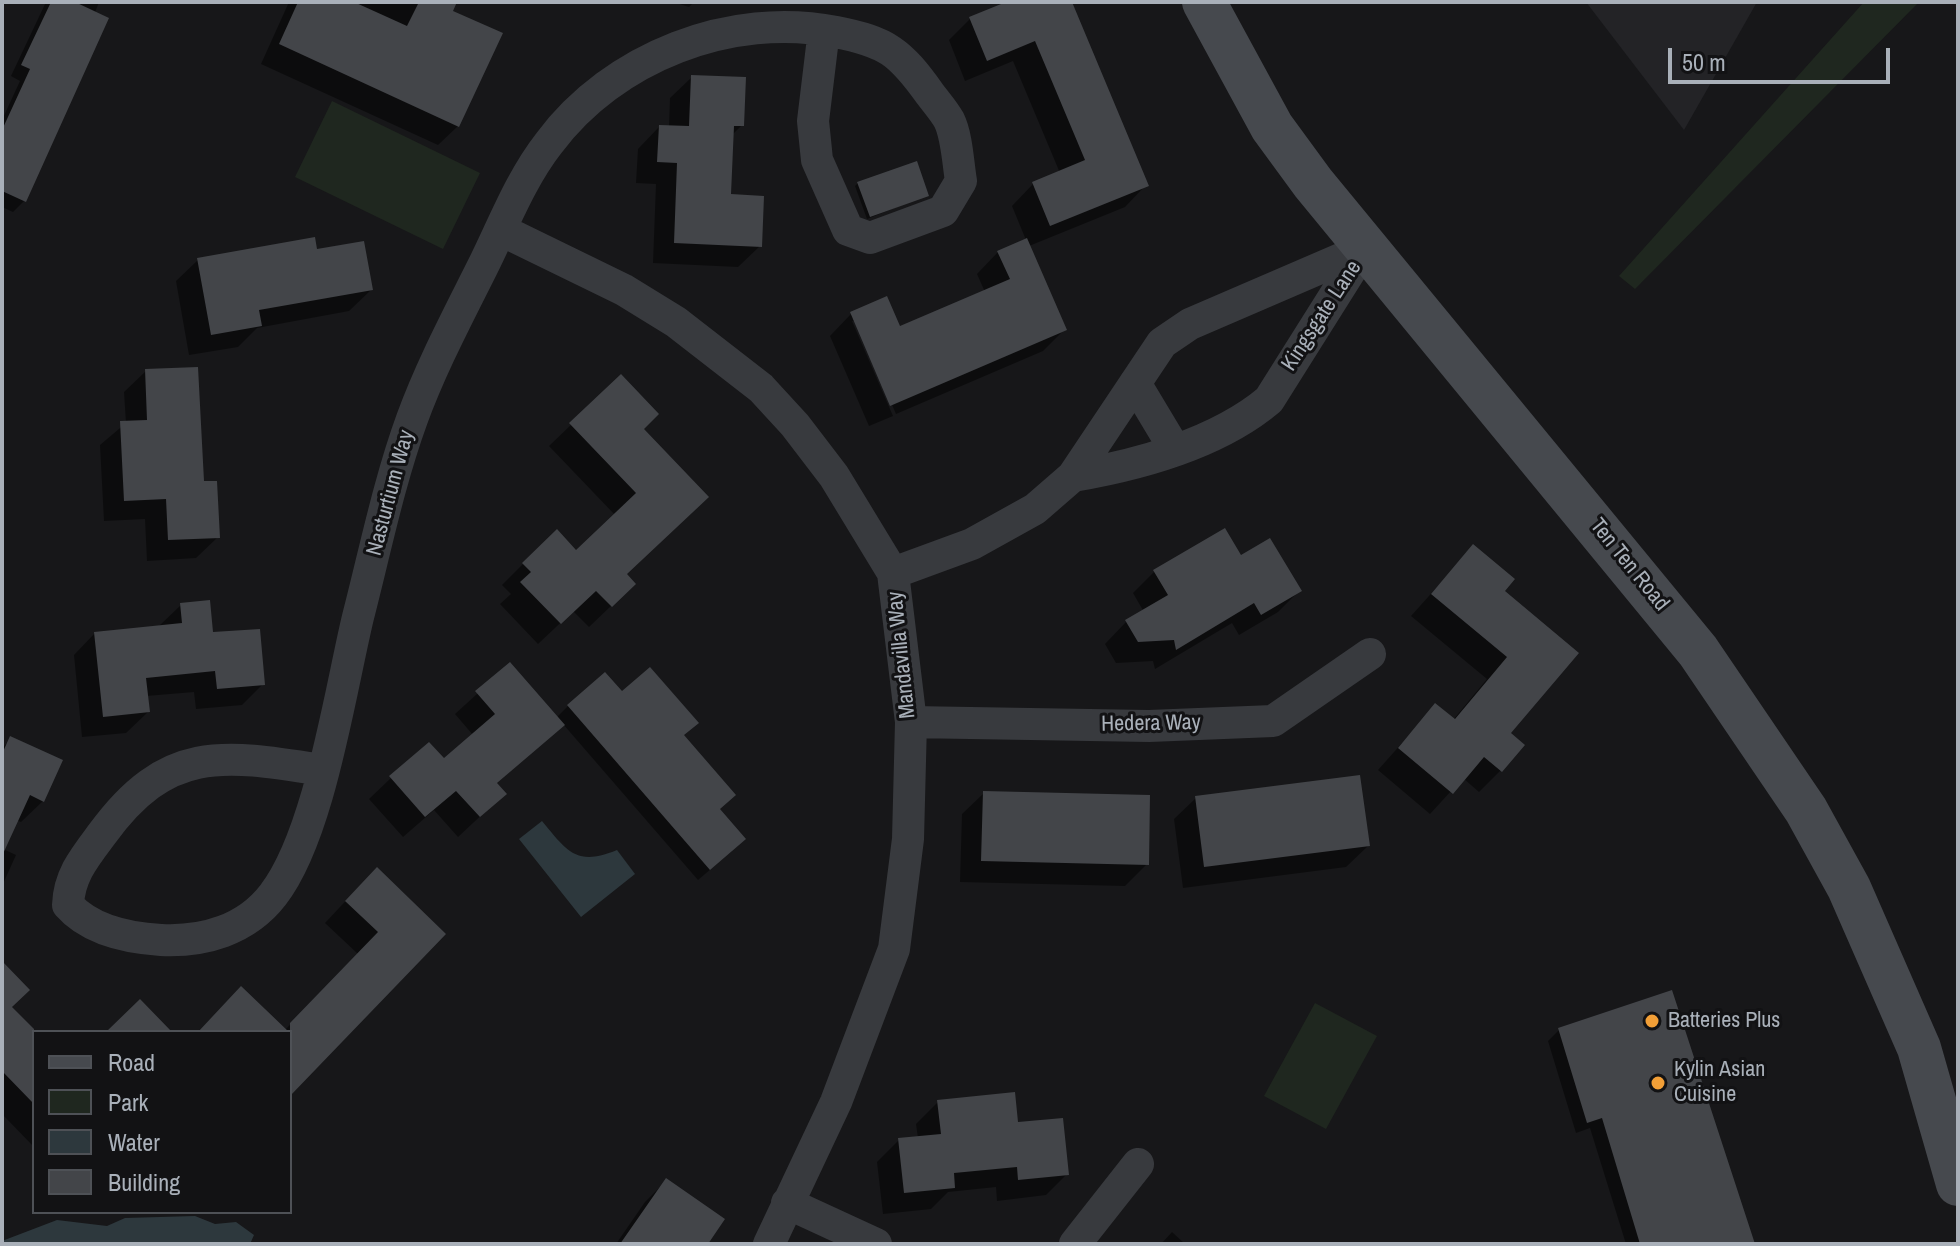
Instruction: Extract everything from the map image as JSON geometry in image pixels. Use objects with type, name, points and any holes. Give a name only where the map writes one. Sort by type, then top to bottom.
[{"type":"main road","name":"Ten Ten Road","points":[[1204,2],[1272,127],[1364,249],[1566,486],[1698,651],[1806,810],[1849,888],[1919,1048],[1958,1184]]},
{"type":"street","name":"Nasturtium Way","points":[[322,770],[243,760],[200,760],[161,775],[138,790],[77,868],[69,886],[68,905],[81,920],[144,939],[176,941],[210,937],[234,928],[257,913],[290,869],[322,770],[410,423],[428,376],[531,169],[571,118],[647,60],[689,42],[730,31],[807,26],[867,38],[905,58],[950,121],[961,181],[943,211],[870,238],[848,230],[817,160],[813,121],[824,30]]},
{"type":"street","name":"Mandavilla Way","points":[[501,230],[624,290],[663,314],[761,388],[795,425],[834,476],[893,573],[911,722],[908,839],[894,949],[836,1102],[769,1244]]},
{"type":"street","name":"Kingsgate Lane","points":[[893,573],[972,544],[1035,509],[1073,476],[1162,343],[1190,324],[1364,249]]},
{"type":"street","name":"Kingsgate Lane","points":[[1073,476],[1130,464],[1217,435],[1269,400],[1364,249]]},
{"type":"street","points":[[1135,383],[1174,448]]},
{"type":"street","name":"Hedera Way","points":[[911,722],[1149,726],[1273,721],[1370,654]]},
{"type":"street","points":[[1075,1244],[1138,1164]]},
{"type":"street","points":[[787,1203],[876,1244]]},
{"type":"shaded area","points":[[1586,2],[1757,2],[1684,130]]},
{"type":"green space","points":[[1864,2],[1919,2],[1635,289],[1619,276]]},
{"type":"green space","points":[[332,101],[480,173],[443,249],[295,177]]},
{"type":"green space","points":[[1315,1003],[1377,1036],[1326,1129],[1264,1096]]},
{"type":"water","points":[[542,821],[558,841],[574,853],[592,857],[617,850],[635,874],[581,917],[519,839]]},
{"type":"water","points":[[195,1216],[215,1224],[236,1222],[254,1235],[250,1244],[2,1244],[2,1241],[57,1220],[107,1226],[125,1218]]},
{"type":"building","points":[[51,2],[75,2],[109,18],[26,202],[2,191],[2,130],[30,69],[21,65]]},
{"type":"building","points":[[298,2],[354,2],[407,26],[419,2],[457,2],[453,11],[503,33],[459,127],[279,44]]},
{"type":"building","points":[[1006,2],[1072,2],[1149,186],[1050,226],[1032,182],[1085,160],[1035,41],[987,61],[969,17]]},
{"type":"building","points":[[691,75],[746,77],[744,126],[734,126],[731,194],[764,196],[762,247],[674,243],[677,163],[657,162],[659,125],[689,126]]},
{"type":"building","points":[[917,161],[929,196],[870,217],[857,182]]},
{"type":"building","points":[[315,237],[317,249],[364,241],[373,290],[259,310],[262,326],[211,335],[197,258]]},
{"type":"building","points":[[1027,238],[1067,330],[890,406],[850,312],[887,296],[900,326],[1010,279],[997,251]]},
{"type":"building","points":[[198,367],[204,481],[217,481],[220,538],[168,540],[166,499],[124,501],[120,421],[147,420],[145,369]]},
{"type":"building","points":[[621,374],[659,414],[644,429],[709,497],[627,574],[636,584],[612,607],[596,591],[561,624],[520,582],[531,572],[522,563],[557,529],[576,550],[636,493],[569,423]]},
{"type":"building","points":[[1225,528],[1241,555],[1270,538],[1302,591],[1261,615],[1254,603],[1176,650],[1174,640],[1138,642],[1125,620],[1168,595],[1153,570]]},
{"type":"building","points":[[1473,544],[1515,579],[1505,591],[1579,653],[1511,733],[1525,745],[1502,772],[1484,757],[1453,794],[1398,748],[1435,703],[1455,719],[1507,657],[1431,594]]},
{"type":"building","points":[[210,600],[213,632],[260,629],[265,685],[217,689],[215,671],[146,678],[150,712],[103,717],[94,632],[182,623],[180,603]]},
{"type":"building","points":[[510,662],[565,725],[497,783],[507,794],[480,817],[456,791],[425,817],[389,776],[429,742],[444,758],[495,714],[475,691]]},
{"type":"building","points":[[650,667],[699,723],[684,735],[736,795],[720,809],[746,839],[710,870],[567,705],[605,672],[622,691]]},
{"type":"building","points":[[10,736],[63,760],[44,802],[30,795],[2,856],[2,754]]},
{"type":"building","points":[[1360,775],[1370,846],[1204,867],[1195,796]]},
{"type":"building","points":[[983,791],[1150,795],[1149,865],[981,861]]},
{"type":"building","points":[[377,867],[446,934],[292,1094],[290,1023],[378,932],[345,901]]},
{"type":"building","points":[[2,961],[30,990],[12,1007],[34,1029],[32,1102],[2,1071]]},
{"type":"building","points":[[241,986],[287,1030],[200,1030]]},
{"type":"building","points":[[1672,990],[1755,1244],[1640,1244],[1602,1118],[1587,1123],[1558,1028]]},
{"type":"building","points":[[140,999],[170,1030],[108,1030]]},
{"type":"building","points":[[1015,1092],[1018,1122],[1063,1118],[1069,1175],[1018,1180],[1017,1167],[954,1173],[955,1188],[904,1193],[898,1138],[941,1134],[937,1100]]},
{"type":"building","points":[[666,1178],[725,1219],[708,1244],[620,1244]]},
{"type":"place","name":"Batteries Plus","points":[[1652,1021]]},
{"type":"place","name":"Kylin Asian Cuisine","points":[[1658,1083]]}]
